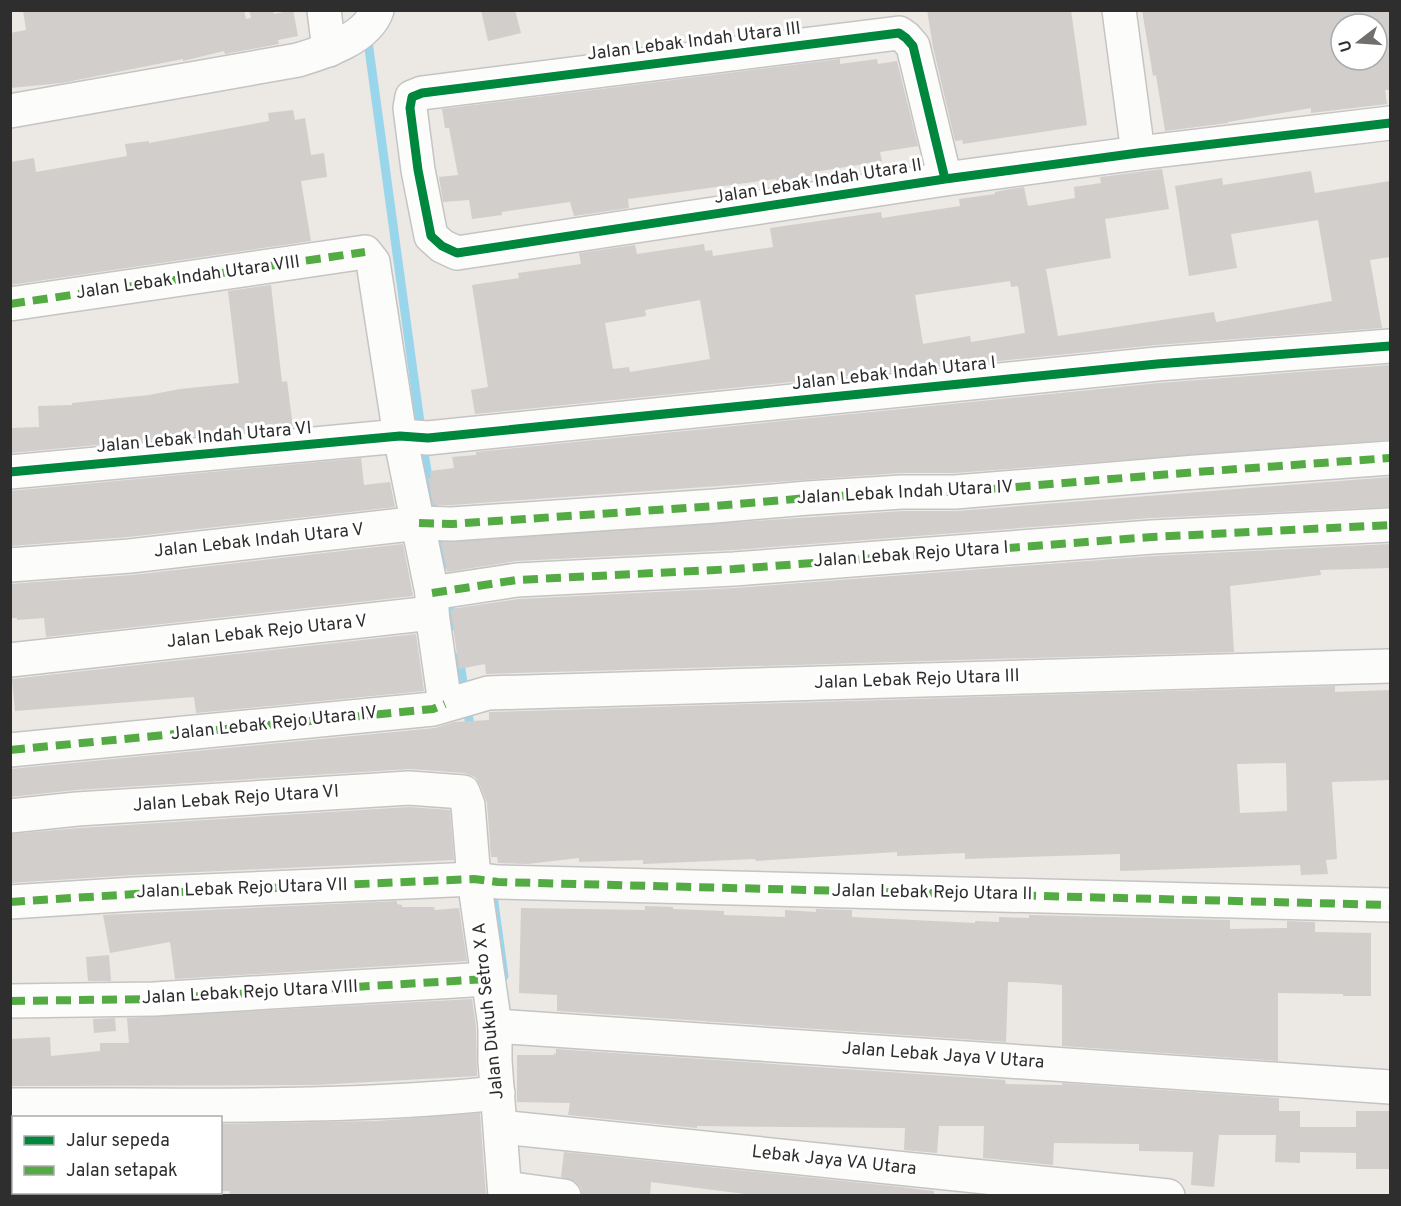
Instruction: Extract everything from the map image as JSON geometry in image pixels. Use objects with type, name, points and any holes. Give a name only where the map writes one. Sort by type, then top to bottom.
[{"type":"street","points":[[324,10],[337,46]]},
{"type":"street","points":[[1119,10],[1138,153]]},
{"type":"street","points":[[10,111],[298,60],[337,46],[375,15]]},
{"type":"street","name":"Jalan Lebak Indah Utara III","points":[[418,170],[410,108],[412,97],[422,93],[899,33],[913,46],[945,179]]},
{"type":"street","name":"Jalan Lebak Indah Utara II","points":[[418,170],[430,236],[442,246],[457,253],[945,179],[1390,123]]},
{"type":"street","name":"Jalan Lebak Indah Utara VIII","points":[[10,304],[365,252],[374,262],[413,437]]},
{"type":"street","name":"Jalan Lebak Indah Utara I","points":[[413,437],[1157,364],[1390,346]]},
{"type":"street","points":[[413,437],[432,523],[441,597],[465,699]]},
{"type":"street","name":"Jalan Lebak Indah Utara VI","points":[[10,472],[413,437]]},
{"type":"street","name":"Jalan Lebak Indah Utara IV","points":[[432,523],[715,506],[831,496],[955,492],[1184,472],[1390,458]]},
{"type":"street","name":"Jalan Lebak Indah Utara V","points":[[10,565],[130,556],[432,523]]},
{"type":"street","name":"Jalan Lebak Rejo Utara I","points":[[441,597],[517,580],[734,568],[1152,537],[1390,525]]},
{"type":"street","name":"Jalan Lebak Rejo Utara V","points":[[10,660],[441,597]]},
{"type":"street","name":"Jalan Lebak Rejo Utara III","points":[[465,699],[1390,666]]},
{"type":"street","name":"Jalan Lebak Rejo Utara IV","points":[[10,750],[433,709],[465,699]]},
{"type":"street","name":"Jalan Lebak Rejo Utara VI","points":[[10,816],[77,809],[409,788],[463,792]]},
{"type":"street","name":"Jalan Dukuh Setro X A","points":[[463,792],[486,881],[488,979],[495,1026],[495,1061],[505,1192]]},
{"type":"street","name":"Jalan Lebak Rejo Utara VII","points":[[10,902],[135,894],[486,881]]},
{"type":"street","name":"Jalan Lebak Rejo Utara II","points":[[486,881],[1390,905]]},
{"type":"street","name":"Jalan Lebak Rejo Utara VIII","points":[[10,1001],[154,999],[488,979]]},
{"type":"street","name":"Jalan Lebak Jaya V Utara","points":[[495,1026],[1390,1087]]},
{"type":"street","points":[[10,1105],[266,1105],[441,1099],[498,1093]]},
{"type":"street","name":"Lebak Jaya VA Utara","points":[[501,1127],[1168,1196]]},
{"type":"street","points":[[505,1192],[564,1196]]},
{"type":"building","points":[[23,10],[244,10],[246,19],[251,18],[249,10],[273,10],[274,14],[293,10],[298,36],[278,40],[279,44],[225,54],[224,51],[183,61],[183,59],[62,83],[10,88],[10,33],[26,30]]},
{"type":"building","points":[[481,10],[515,10],[521,33],[488,41]]},
{"type":"building","points":[[927,10],[1071,10],[1087,125],[963,144],[962,140],[955,141],[933,47]]},
{"type":"building","points":[[1142,10],[1390,10],[1390,90],[1385,90],[1387,104],[1311,113],[1311,108],[1228,123],[1165,131],[1156,75],[1153,76]]},
{"type":"building","points":[[840,59],[840,64],[877,59],[878,64],[897,61],[918,146],[880,152],[882,161],[815,172],[816,175],[628,199],[629,208],[574,216],[570,202],[472,219],[469,200],[443,202],[439,177],[458,175],[449,128],[445,128],[442,109]]},
{"type":"building","points":[[293,110],[295,120],[305,118],[311,155],[324,153],[327,177],[301,181],[311,241],[10,285],[10,162],[34,158],[36,172],[127,156],[125,144],[149,141],[149,143],[269,121],[268,113]]},
{"type":"building","points":[[1162,169],[1169,209],[1105,219],[1111,258],[1046,269],[1058,336],[1214,312],[1216,322],[1332,301],[1318,220],[1231,234],[1237,268],[1189,276],[1175,186],[1222,178],[1223,185],[1311,171],[1315,193],[1390,181],[1390,257],[1370,260],[1382,328],[1156,345],[475,414],[471,390],[488,387],[472,285],[519,278],[518,273],[581,264],[579,253],[635,245],[637,254],[704,244],[705,251],[712,250],[713,256],[773,247],[770,228],[881,212],[882,218],[960,206],[959,199],[995,194],[995,192],[1010,189],[1024,187],[1028,206],[1075,198],[1074,187],[1101,183],[1100,177]],"holes":[[[1010,281],[1011,287],[1018,286],[1025,333],[971,342],[970,336],[923,344],[915,295]],[[700,300],[710,359],[630,372],[629,367],[613,369],[605,323],[646,316],[645,310]]]},
{"type":"building","points":[[271,285],[282,382],[287,381],[293,427],[10,453],[10,428],[39,427],[38,406],[72,405],[72,403],[239,383],[228,291]]},
{"type":"building","points":[[1390,365],[1390,440],[954,473],[901,473],[452,505],[433,505],[428,478],[431,478],[430,471],[454,468],[452,457],[476,455],[476,452],[1159,383]]},
{"type":"building","points":[[361,458],[364,485],[390,482],[395,507],[128,537],[10,546],[10,491]]},
{"type":"building","points":[[1390,477],[1390,507],[1151,518],[733,550],[516,561],[447,572],[441,542],[903,511],[957,511]]},
{"type":"building","points":[[403,544],[413,596],[46,637],[44,618],[17,620],[17,618],[10,618],[10,584],[132,575]]},
{"type":"building","points":[[1390,544],[1390,568],[1320,570],[1321,575],[1230,586],[1234,652],[486,674],[485,664],[459,669],[451,612],[451,609],[519,599],[735,588],[1153,556]]},
{"type":"building","points":[[416,634],[424,691],[196,713],[194,697],[15,711],[12,679]]},
{"type":"building","points":[[1335,686],[1335,692],[1390,690],[1390,780],[1332,782],[1337,859],[1326,860],[1328,874],[1301,875],[1300,865],[1120,871],[1120,854],[965,859],[965,853],[897,856],[897,852],[756,861],[755,859],[643,864],[643,860],[579,862],[579,858],[527,864],[498,863],[497,857],[491,857],[487,803],[475,777],[464,773],[410,769],[76,790],[10,797],[10,769],[435,728],[454,722],[489,720],[489,712]],"holes":[[[1286,763],[1287,811],[1240,813],[1237,764]]]},
{"type":"building","points":[[409,807],[450,810],[454,860],[10,883],[10,834]]},
{"type":"building","points":[[397,901],[397,904],[402,907],[434,907],[435,910],[459,908],[467,961],[175,979],[170,942],[110,953],[103,915]]},
{"type":"building","points":[[645,906],[724,911],[724,915],[785,917],[785,910],[816,912],[816,909],[852,910],[852,917],[975,923],[975,921],[999,922],[999,917],[1029,918],[1029,915],[1230,920],[1230,929],[1287,928],[1287,921],[1315,922],[1315,932],[1371,933],[1371,996],[1278,993],[1278,1061],[1062,1046],[1062,985],[1008,982],[1006,1042],[557,1011],[557,995],[519,993],[521,908],[645,910]]},
{"type":"building","points":[[109,955],[111,981],[88,981],[86,957]]},
{"type":"building","points":[[472,999],[476,1027],[477,1076],[315,1085],[10,1086],[10,1039],[50,1037],[51,1056],[100,1051],[100,1043],[129,1043],[127,1018]]},
{"type":"building","points":[[115,1018],[116,1031],[94,1033],[93,1019]]},
{"type":"building","points":[[556,1049],[1005,1080],[1006,1084],[1062,1085],[1062,1083],[1279,1098],[1279,1111],[1300,1111],[1300,1127],[1356,1127],[1356,1111],[1390,1111],[1390,1169],[1356,1169],[1356,1153],[1300,1152],[1300,1163],[1275,1162],[1276,1135],[1219,1135],[1214,1187],[1191,1185],[1193,1152],[1139,1151],[1139,1144],[1054,1143],[1053,1165],[983,1158],[984,1126],[939,1126],[937,1153],[904,1150],[905,1128],[697,1126],[697,1128],[568,1115],[570,1103],[517,1102],[517,1055],[554,1055]]},
{"type":"building","points":[[480,1113],[486,1196],[229,1196],[230,1191],[222,1191],[222,1124],[377,1121]]},
{"type":"building","points":[[564,1152],[901,1187],[934,1191],[934,1196],[761,1196],[651,1182],[650,1196],[596,1196],[582,1194],[576,1182],[561,1177]]},
{"type":"waterway","points":[[367,34],[425,459],[443,566]]},
{"type":"waterway","points":[[448,595],[453,626]]},
{"type":"waterway","points":[[459,657],[471,732]]},
{"type":"waterway","points":[[492,888],[504,976]]},
{"type":"marked path","points":[[10,304],[365,252]]},
{"type":"marked path","points":[[419,523],[452,524],[902,492],[955,492],[1390,458]]},
{"type":"marked path","points":[[432,593],[517,580],[734,569],[1152,537],[1390,525]]},
{"type":"marked path","points":[[10,750],[433,709],[445,704]]},
{"type":"marked path","points":[[10,902],[135,894],[474,879],[498,882],[1390,905]]},
{"type":"marked path","points":[[10,1001],[154,999],[488,979]]},
{"type":"cycle path","points":[[945,179],[913,46],[899,33],[422,93],[412,97],[410,108],[418,170],[431,236],[442,246],[457,253],[945,179],[1390,123]]},
{"type":"cycle path","points":[[10,472],[400,436],[428,438],[1157,364],[1390,346]]}]
